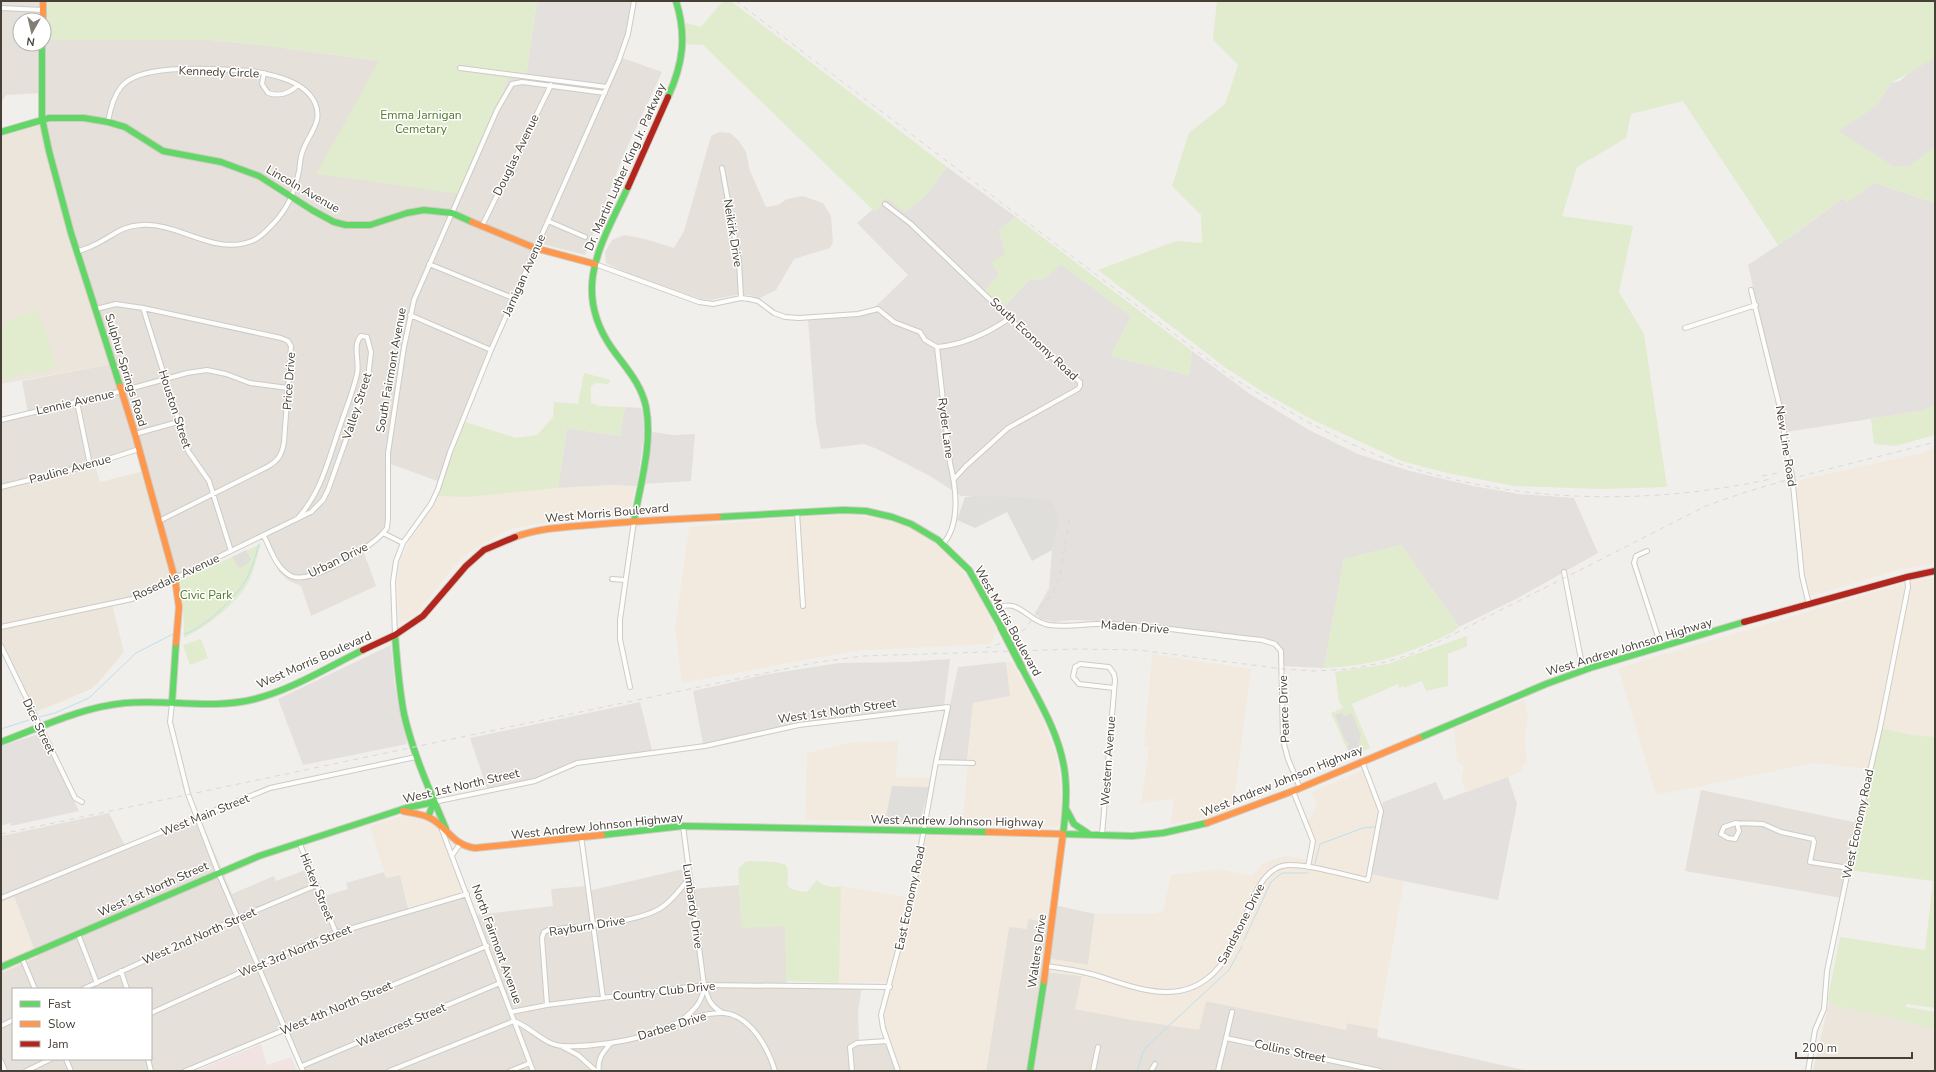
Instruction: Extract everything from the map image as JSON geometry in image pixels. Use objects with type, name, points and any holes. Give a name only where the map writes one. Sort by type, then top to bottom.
[{"type":"main road","points":[[43,1],[43,10]]},
{"type":"main road","name":"Dr. Martin Luther King Jr. Parkway","points":[[634,521],[647,445],[648,427],[646,410],[638,384],[607,340],[598,322],[591,285],[595,264],[668,97],[679,67],[684,44],[682,22],[676,1]]},
{"type":"main road","name":"Sulphur Springs Road","points":[[42,52],[42,118],[54,169],[78,252],[135,434],[176,579],[179,615],[172,703]]},
{"type":"main road","name":"Lincoln Avenue","points":[[1,132],[42,118],[71,118],[108,122],[124,127],[155,148],[167,153],[210,159],[242,169],[293,196],[333,221],[346,225],[363,227],[375,225],[409,212],[425,210],[452,213],[535,248],[595,264]]},
{"type":"main road","name":"West Morris Boulevard","points":[[1,742],[88,711],[117,704],[145,702],[196,705],[229,704],[255,699],[281,690],[395,635],[423,616],[466,566],[484,550],[505,540],[528,532],[554,528],[634,521],[856,510],[882,514],[911,524],[943,544],[969,570],[1001,627],[1051,726],[1062,758],[1067,793],[1064,834]]},
{"type":"main road","name":"West Andrew Johnson Highway","points":[[403,811],[428,817],[440,825],[460,844],[475,848],[487,848],[581,836],[683,826],[1132,836],[1163,833],[1195,827],[1216,821],[1293,791],[1546,684],[1583,670],[1661,646],[1907,577],[1935,571]]},
{"type":"main road","points":[[395,635],[400,695],[416,757],[447,833]]},
{"type":"main road","points":[[428,817],[434,802]]},
{"type":"main road","name":"West 1st North Street","points":[[1,967],[218,872],[299,842],[403,811],[406,808],[434,802]]},
{"type":"main road","points":[[1066,807],[1074,824],[1091,835]]},
{"type":"main road","name":"Walters Drive","points":[[1030,1071],[1064,834]]},
{"type":"street","name":"Jarnigan Avenue","points":[[403,543],[431,504],[438,489],[450,452],[491,350],[605,93],[628,34],[634,1]]},
{"type":"street","points":[[1,8],[43,10]]},
{"type":"street","points":[[460,68],[607,86]]},
{"type":"street","name":"Kennedy Circle","points":[[78,252],[95,245],[124,228],[142,225],[160,227],[224,246],[240,245],[262,236],[284,212],[293,196],[301,154],[306,142],[318,122],[318,111],[308,92],[298,85],[264,73],[253,71],[203,70],[148,72],[133,77],[121,87],[112,105],[108,122]]},
{"type":"street","points":[[264,73],[262,84],[268,93],[282,95],[292,91],[298,85]]},
{"type":"street","name":"South Fairmont Avenue","points":[[383,533],[386,528],[388,518],[388,453],[410,315],[429,264],[497,110],[512,84],[522,82],[605,93]]},
{"type":"street","name":"Douglas Avenue","points":[[482,226],[551,85]]},
{"type":"street","name":"Neikirk Drive","points":[[722,168],[739,262],[741,298]]},
{"type":"street","name":"South Economy Road","points":[[885,204],[911,224],[1080,382],[1078,389],[1008,428],[966,466],[954,479]]},
{"type":"street","points":[[548,222],[585,237]]},
{"type":"street","points":[[429,264],[513,298]]},
{"type":"street","points":[[595,264],[699,302],[713,304],[741,298],[758,301],[774,313],[785,317],[799,318],[858,314],[878,309],[894,322],[920,332],[925,340],[937,347],[966,341],[981,335],[1010,318]]},
{"type":"street","name":"New Line Road","points":[[1751,290],[1756,305],[1783,420],[1785,447],[1792,475],[1802,576],[1809,605]]},
{"type":"street","name":"Price Drive","points":[[96,309],[116,304],[142,308],[288,341],[291,346],[282,456],[274,463],[159,521]]},
{"type":"street","points":[[1686,328],[1756,305]]},
{"type":"street","name":"Houston Street","points":[[142,308],[188,451],[209,480],[231,552]]},
{"type":"street","points":[[410,315],[491,350]]},
{"type":"street","name":"Valley Street","points":[[361,336],[367,337],[371,352],[368,378],[328,490],[318,506],[297,519],[311,502],[322,482],[359,369],[356,344],[361,336]]},
{"type":"street","name":"Ryder Lane","points":[[937,347],[950,463],[954,479],[955,518],[952,531],[943,544]]},
{"type":"street","name":"Lennie Avenue","points":[[1,420],[122,391],[187,373],[207,370],[226,374],[250,383],[288,388]]},
{"type":"street","points":[[77,402],[90,465]]},
{"type":"street","points":[[135,434],[178,422]]},
{"type":"street","name":"Pauline Avenue","points":[[1,487],[90,465],[139,450]]},
{"type":"street","points":[[797,512],[803,606]]},
{"type":"street","name":"Rosedale Avenue","points":[[1,628],[132,598],[176,579],[297,519]]},
{"type":"street","name":"Dr. Martin Luther King Jr. Parkway","points":[[630,687],[620,639],[620,620],[634,521]]},
{"type":"street","points":[[383,533],[403,543],[396,561],[393,582],[395,635]]},
{"type":"street","name":"Urban Drive","points":[[264,536],[277,564],[283,571],[292,576],[302,577],[314,574],[354,555],[375,542],[383,533]]},
{"type":"street","points":[[242,546],[246,550]]},
{"type":"street","points":[[1647,551],[1636,556],[1634,563],[1661,646]]},
{"type":"street","points":[[1564,572],[1583,670]]},
{"type":"street","name":"West Economy Road","points":[[1808,1071],[1815,1030],[1824,1009],[1827,971],[1880,728],[1908,587],[1907,577]]},
{"type":"street","points":[[612,579],[625,580]]},
{"type":"street","name":"Maden Drive","points":[[992,611],[1004,605],[1012,605],[1018,606],[1036,621],[1050,625],[1114,624],[1147,626],[1262,640],[1275,644],[1281,651]]},
{"type":"street","name":"Dice Street","points":[[1,646],[75,798],[82,802]]},
{"type":"street","name":"Pearce Drive","points":[[1281,651],[1283,740],[1288,759],[1300,788]]},
{"type":"street","name":"Western Avenue","points":[[1102,835],[1114,688],[1114,674],[1109,667],[1080,664],[1075,666],[1074,677],[1079,684],[1114,688]]},
{"type":"street","points":[[172,703],[170,722],[188,794],[218,872],[303,1071]]},
{"type":"street","name":"East Economy Road","points":[[898,1071],[883,1028],[882,1015],[911,901],[936,762],[948,707]]},
{"type":"street","name":"West 1st North Street","points":[[434,802],[535,781],[577,764],[705,746],[799,725],[948,707]]},
{"type":"street","name":"West Main Street","points":[[1,898],[270,788],[416,757]]},
{"type":"street","name":"Sandstone Drive","points":[[1046,966],[1084,972],[1146,990],[1170,991],[1189,989],[1201,983],[1219,969],[1231,948],[1260,885],[1268,873],[1281,866],[1288,865],[1308,867],[1368,880],[1382,811],[1362,761]]},
{"type":"street","points":[[936,762],[973,763]]},
{"type":"street","points":[[1293,791],[1313,841],[1308,867]]},
{"type":"street","points":[[1737,823],[1739,831],[1735,839],[1728,838],[1721,834],[1724,827],[1737,823],[1748,822],[1763,824],[1781,832],[1811,838],[1814,842],[1810,862],[1849,868]]},
{"type":"street","name":"North Fairmont Avenue","points":[[440,825],[453,854],[533,1071]]},
{"type":"street","name":"Lumbardy Drive","points":[[683,826],[704,985]]},
{"type":"street","points":[[581,836],[603,998]]},
{"type":"street","name":"Hickey Street","points":[[299,842],[336,933]]},
{"type":"street","points":[[453,854],[460,844]]},
{"type":"street","name":"Rayburn Drive","points":[[547,1005],[542,938],[544,932],[548,930],[637,917],[659,909],[677,893],[689,878]]},
{"type":"street","name":"West 2nd North Street","points":[[85,988],[238,918],[316,885]]},
{"type":"street","name":"West 3rd North Street","points":[[152,1013],[257,965],[336,933],[467,894]]},
{"type":"street","points":[[78,934],[97,982]]},
{"type":"street","name":"West 4th North Street","points":[[186,1071],[487,946]]},
{"type":"street","points":[[22,958],[35,988]]},
{"type":"street","points":[[121,972],[127,988]]},
{"type":"street","name":"Watercrest Street","points":[[302,1066],[500,983]]},
{"type":"street","points":[[704,985],[708,1001],[714,1008],[723,1013]]},
{"type":"street","points":[[681,1021],[698,1006],[703,997],[704,985]]},
{"type":"street","name":"Country Club Drive","points":[[511,1012],[547,1005],[704,985],[890,987]]},
{"type":"street","points":[[1218,1071],[1232,1012]]},
{"type":"street","name":"Darbee Drive","points":[[563,1046],[611,1043],[650,1035],[681,1021],[702,1015],[723,1013],[734,1015],[754,1030],[763,1043],[775,1071]]},
{"type":"street","points":[[1,1026],[12,1020]]},
{"type":"street","points":[[389,1071],[514,1021]]},
{"type":"street","name":"Darbee Drive","points":[[514,1021],[541,1038],[563,1046],[578,1055],[596,1071]]},
{"type":"street","name":"Collins Street","points":[[1226,1038],[1380,1071]]},
{"type":"street","points":[[852,1071],[850,1047],[857,1043],[887,1041]]},
{"type":"street","points":[[599,1071],[598,1064],[602,1053],[611,1043]]},
{"type":"street","points":[[1093,1071],[1098,1047]]},
{"type":"street","points":[[26,1071],[49,1060]]},
{"type":"street","points":[[66,1060],[71,1071]]},
{"type":"street","points":[[148,1060],[151,1071]]},
{"type":"street","points":[[1,1061],[5,1071]]},
{"type":"street","points":[[510,1071],[530,1063]]},
{"type":"street","points":[[1151,1071],[1154,1064]]},
{"type":"shaded area","points":[[1,1],[43,1],[43,12],[12,12],[12,52],[52,52],[52,39],[210,40],[262,45],[379,61],[510,74],[597,85],[620,57],[662,72],[624,154],[585,255],[538,243],[491,350],[440,482],[388,463],[387,528],[363,550],[376,586],[311,616],[301,586],[289,581],[279,572],[264,535],[175,579],[139,450],[1,487],[1,420],[28,413],[22,381],[113,364],[49,151],[42,93],[6,95],[1,103]]},
{"type":"shaded area","points":[[537,1],[631,1],[625,38],[607,87],[526,76]]},
{"type":"shaded area","points":[[1935,57],[1935,147],[1910,166],[1894,167],[1838,131],[1876,106],[1891,83],[1900,81],[1912,70]]},
{"type":"shaded area","points":[[42,118],[49,151],[113,364],[1,384],[1,132]]},
{"type":"shaded area","points":[[719,132],[730,133],[739,141],[746,152],[750,171],[766,207],[778,205],[787,199],[803,196],[823,203],[831,216],[833,242],[830,248],[794,259],[776,290],[758,299],[750,295],[736,295],[711,300],[701,299],[631,275],[606,263],[605,252],[612,240],[624,235],[645,239],[674,248],[684,231],[711,136]]},
{"type":"shaded area","points":[[947,167],[1016,217],[999,230],[1005,253],[999,274],[1003,308],[1029,280],[1045,279],[1061,264],[1131,316],[1111,356],[1189,375],[1192,351],[1250,394],[1309,430],[1358,454],[1410,471],[1473,486],[1519,494],[1574,498],[1598,553],[1516,599],[1459,627],[1401,545],[1344,559],[1324,668],[1282,666],[1281,651],[1275,644],[1262,640],[1159,627],[1159,623],[1072,620],[1054,622],[1041,619],[1035,613],[1049,588],[1052,550],[1058,529],[1058,517],[975,496],[961,496],[930,476],[864,444],[821,449],[816,423],[808,320],[816,317],[857,314],[863,310],[873,309],[908,275],[857,223],[887,197],[905,212],[924,197]]},
{"type":"shaded area","points":[[1875,183],[1935,203],[1935,406],[1921,411],[1786,432],[1748,265],[1790,237],[1843,198],[1847,202]]},
{"type":"shaded area","points":[[625,407],[641,408],[643,415],[644,434],[637,486],[609,485],[558,488],[567,428],[620,436]]},
{"type":"shaded area","points":[[652,432],[673,435],[695,434],[691,481],[644,484]]},
{"type":"shaded area","points":[[1935,448],[1935,564],[1898,570],[1807,597],[1795,485],[1804,479],[1922,453]]},
{"type":"shaded area","points":[[94,463],[100,482],[145,471],[175,579],[146,593],[112,604],[124,652],[91,689],[37,711],[32,711],[1,646],[1,487]]},
{"type":"shaded area","points":[[609,485],[635,486],[631,510],[628,514],[618,517],[534,524],[508,530],[469,552],[452,569],[416,614],[405,622],[399,621],[397,578],[401,558],[410,540],[438,496],[467,497],[558,488]]},
{"type":"shaded area","points":[[975,496],[1049,500],[1055,506],[1058,517],[1058,529],[1052,550],[1032,561],[1007,512],[975,528],[957,520],[965,497]]},
{"type":"shaded area","points":[[854,515],[883,519],[905,526],[937,544],[951,556],[976,589],[997,631],[991,644],[854,651],[682,683],[675,628],[689,527],[792,517]]},
{"type":"shaded area","points":[[246,550],[251,559],[246,565],[239,568],[232,557]]},
{"type":"shaded area","points":[[1935,577],[1935,737],[1911,735],[1870,769],[1814,763],[1656,795],[1618,668],[1901,584],[1904,588],[1905,596],[1907,582]]},
{"type":"shaded area","points":[[391,645],[395,687],[407,744],[303,765],[278,699]]},
{"type":"shaded area","points":[[1152,654],[1251,669],[1233,808],[1212,817],[1171,824],[1173,799],[1141,803],[1149,747],[1144,746]]},
{"type":"shaded area","points":[[950,659],[944,706],[844,716],[787,725],[703,744],[693,691],[769,674],[839,663],[907,662]]},
{"type":"shaded area","points":[[1006,662],[1012,662],[1031,696],[1044,722],[1056,755],[1061,789],[1061,820],[1060,825],[1055,827],[962,826],[973,703],[1010,696]]},
{"type":"shaded area","points":[[1006,662],[1010,696],[973,703],[967,762],[938,762],[958,667]]},
{"type":"shaded area","points":[[1524,700],[1528,715],[1525,737],[1527,763],[1521,767],[1522,771],[1466,792],[1461,779],[1464,766],[1457,763],[1454,728]]},
{"type":"shaded area","points":[[640,702],[653,754],[577,763],[535,781],[488,791],[470,738]]},
{"type":"shaded area","points":[[1342,712],[1344,716],[1352,713],[1361,735],[1359,745],[1360,752],[1354,754],[1353,751],[1350,754],[1347,747],[1349,744],[1345,740],[1335,715]]},
{"type":"shaded area","points":[[39,734],[42,737],[79,811],[11,826],[10,823],[1,826],[1,746]]},
{"type":"shaded area","points":[[898,741],[896,777],[931,778],[929,787],[892,786],[885,821],[805,820],[807,753],[853,742]]},
{"type":"shaded area","points":[[1362,770],[1379,809],[1366,874],[1404,881],[1378,1029],[1347,1023],[1346,1030],[1206,1001],[1199,1030],[1132,1020],[1075,1009],[1082,976],[1046,972],[1048,958],[1088,965],[1095,914],[1151,914],[1163,911],[1171,875],[1219,869],[1253,876],[1261,865],[1273,859],[1287,856],[1310,860],[1313,847],[1307,823],[1317,806],[1312,792]]},
{"type":"shaded area","points":[[1508,777],[1517,804],[1498,900],[1369,874],[1383,802],[1436,782],[1444,800]]},
{"type":"shaded area","points":[[892,786],[929,787],[920,822],[885,821]]},
{"type":"shaded area","points":[[1701,790],[1858,823],[1842,898],[1685,871]]},
{"type":"shaded area","points":[[109,813],[127,850],[201,820],[232,894],[274,876],[276,881],[308,869],[321,897],[348,889],[346,883],[384,872],[386,878],[400,875],[409,912],[467,894],[475,915],[553,906],[551,889],[587,886],[588,891],[688,868],[691,889],[739,885],[742,927],[785,926],[787,986],[862,986],[858,1012],[859,1042],[887,1041],[898,1071],[303,1071],[285,1030],[185,1071],[1,1071],[1,973],[37,957],[14,897],[1,902],[1,836]]},
{"type":"shaded area","points":[[403,816],[423,819],[431,822],[441,832],[464,892],[409,907],[400,875],[386,878],[370,826]]},
{"type":"shaded area","points":[[924,832],[1063,834],[1052,923],[1028,919],[1027,929],[1009,927],[986,1071],[898,1071],[891,1053],[881,1015],[911,901]]},
{"type":"shaded area","points":[[841,886],[906,897],[889,980],[886,982],[839,983]]},
{"type":"shaded area","points":[[14,897],[37,957],[1,973],[1,902]]},
{"type":"shaded area","points":[[1054,905],[1095,914],[1088,965],[1048,959],[1046,972],[1082,976],[1076,1009],[1199,1029],[1206,1001],[1346,1029],[1347,1023],[1378,1029],[1377,1037],[1528,1071],[986,1071],[1009,926],[1028,919]]},
{"type":"shaded area","points":[[1829,1002],[1834,1006],[1892,1018],[1935,1030],[1935,1071],[1813,1071]]},
{"type":"shaded area","points":[[261,1044],[267,1065],[291,1057],[297,1071],[196,1071]]},
{"type":"green space","name":"Emma Jarnigan Cemetary","points":[[46,1],[537,1],[526,76],[510,74],[497,110],[460,194],[316,174],[379,61],[262,45],[210,40],[52,40],[52,12],[46,12]]},
{"type":"green space","points":[[723,1],[731,1],[947,167],[924,197],[905,212],[887,198],[875,212],[703,45],[684,44],[683,22],[701,27]]},
{"type":"green space","points":[[1217,1],[1935,1],[1935,58],[1891,83],[1876,106],[1839,131],[1894,167],[1910,166],[1935,147],[1935,203],[1875,183],[1847,202],[1843,198],[1778,245],[1683,101],[1631,114],[1626,138],[1577,167],[1562,216],[1633,226],[1619,292],[1644,334],[1667,487],[1601,489],[1515,486],[1447,473],[1402,461],[1313,420],[1263,392],[1226,368],[1098,270],[1176,241],[1202,243],[1201,215],[1172,186],[1189,133],[1225,104],[1238,65],[1213,40]]},
{"type":"green space","points":[[1016,217],[1192,351],[1189,375],[1111,356],[1131,316],[1061,264],[1045,279],[1029,280],[1003,308],[985,290],[999,274],[991,263],[1005,253],[999,230]]},
{"type":"green space","points":[[37,310],[56,365],[54,369],[1,379],[1,329],[10,319]]},
{"type":"green space","points":[[584,373],[611,380],[608,384],[596,383],[591,386],[591,403],[599,406],[625,407],[620,436],[567,428],[558,488],[467,497],[438,496],[465,422],[516,438],[537,435],[553,417],[554,402],[578,404]]},
{"type":"green space","points":[[1935,406],[1935,435],[1895,446],[1874,444],[1871,419],[1921,411]]},
{"type":"green space","name":"Civic Park","points":[[261,544],[250,579],[238,597],[212,621],[184,638],[183,603],[179,581]]},
{"type":"green space","points":[[1401,545],[1459,627],[1453,632],[1437,640],[1390,658],[1359,665],[1324,668],[1344,559]]},
{"type":"green space","points":[[1467,636],[1467,646],[1448,654],[1448,686],[1426,691],[1422,681],[1404,688],[1403,686],[1399,688],[1398,684],[1352,704],[1370,748],[1360,752],[1359,745],[1361,735],[1352,713],[1344,716],[1342,712],[1335,715],[1349,744],[1351,754],[1353,751],[1354,754],[1350,756],[1331,713],[1343,708],[1339,701],[1335,672],[1388,664]]},
{"type":"green space","points":[[201,639],[208,658],[190,665],[183,645]]},
{"type":"green space","points":[[1880,728],[1911,735],[1935,737],[1935,1008],[1907,1004],[1906,1007],[1935,1012],[1935,1030],[1892,1018],[1834,1006],[1829,1002],[1828,998],[1840,937],[1925,950],[1933,881],[1848,870]]},
{"type":"green space","points":[[745,862],[776,862],[786,865],[789,886],[797,891],[807,892],[817,880],[828,886],[841,886],[839,983],[786,981],[785,926],[742,928],[738,869]]},
{"type":"waterway","points":[[184,634],[201,626],[210,619],[237,592],[250,572],[259,544]]},
{"type":"waterway","points":[[39,717],[55,713],[89,698],[136,653],[173,634]]},
{"type":"waterway","points":[[1,729],[32,719]]},
{"type":"waterway","points":[[1315,864],[1320,844],[1363,828],[1374,827]]},
{"type":"waterway","points":[[1244,940],[1271,882],[1282,873],[1308,873]]},
{"type":"waterway","points":[[1137,1071],[1143,1052],[1147,1046],[1229,970],[1242,946]]},
{"type":"railway","points":[[736,1],[1231,377],[1336,437],[1380,457],[1447,478],[1493,487],[1539,493],[1586,496],[1633,496],[1680,493],[1771,479]]},
{"type":"railway","points":[[1,834],[813,663],[863,656],[1077,649],[1139,650],[1283,669],[1315,671],[1350,669],[1386,662],[1409,655],[1440,641],[1706,506],[1762,487],[1935,442]]},
{"type":"railway","points":[[1762,476],[1778,473]]},
{"type":"railway","points":[[986,648],[1006,642],[1025,629],[1053,592],[1060,576],[1070,515]]},
{"type":"traffic: fast","points":[[668,97],[677,73],[682,50],[682,26],[676,1]]},
{"type":"traffic: fast","points":[[42,52],[42,118],[49,151],[71,233],[120,386]]},
{"type":"traffic: fast","points":[[1,132],[49,118],[84,118],[108,122],[125,127],[163,151],[221,162],[259,176],[312,210],[334,222],[346,225],[370,225],[407,213],[424,210],[452,213],[472,222]]},
{"type":"traffic: fast","points":[[628,187],[601,247],[595,266],[592,285],[593,305],[599,325],[611,347],[636,383],[644,398],[646,407],[648,421],[647,450],[634,521]]},
{"type":"traffic: fast","points":[[718,517],[843,510],[866,511],[892,517],[911,524],[938,540],[969,570],[1001,627]]},
{"type":"traffic: fast","points":[[1419,738],[1546,684],[1590,668],[1744,622]]},
{"type":"traffic: fast","points":[[1001,627],[1022,668]]},
{"type":"traffic: fast","points":[[395,635],[397,665],[404,714],[412,744],[422,772],[446,829]]},
{"type":"traffic: fast","points":[[172,703],[176,643]]},
{"type":"traffic: fast","points":[[1,742],[62,718],[109,705],[141,702],[223,704],[255,699],[297,684],[363,650]]},
{"type":"traffic: fast","points":[[1022,668],[1047,716],[1061,754],[1064,767],[1066,792],[1066,809],[1063,834],[1132,836],[1163,833],[1207,823]]},
{"type":"traffic: fast","points":[[428,817],[434,802]]},
{"type":"traffic: fast","points":[[1,967],[259,856],[406,808],[434,802]]},
{"type":"traffic: fast","points":[[1066,809],[1074,824],[1089,834]]},
{"type":"traffic: fast","points":[[602,835],[683,826],[988,832]]},
{"type":"traffic: fast","points":[[1030,1071],[1044,981]]},
{"type":"traffic: slow","points":[[43,1],[43,12]]},
{"type":"traffic: slow","points":[[472,222],[535,248],[595,264]]},
{"type":"traffic: slow","points":[[120,386],[135,434],[175,579],[179,607],[176,643]]},
{"type":"traffic: slow","points":[[515,537],[562,527],[718,517]]},
{"type":"traffic: slow","points":[[1207,823],[1293,791],[1419,738]]},
{"type":"traffic: slow","points":[[403,811],[428,817],[440,825],[460,843],[475,848],[602,835]]},
{"type":"traffic: slow","points":[[988,832],[1063,834],[1044,981]]},
{"type":"traffic: jam","points":[[628,187],[668,97]]},
{"type":"traffic: jam","points":[[363,650],[395,635],[423,616],[466,566],[484,550],[515,537]]},
{"type":"traffic: jam","points":[[1744,622],[1907,577],[1935,571]]}]
